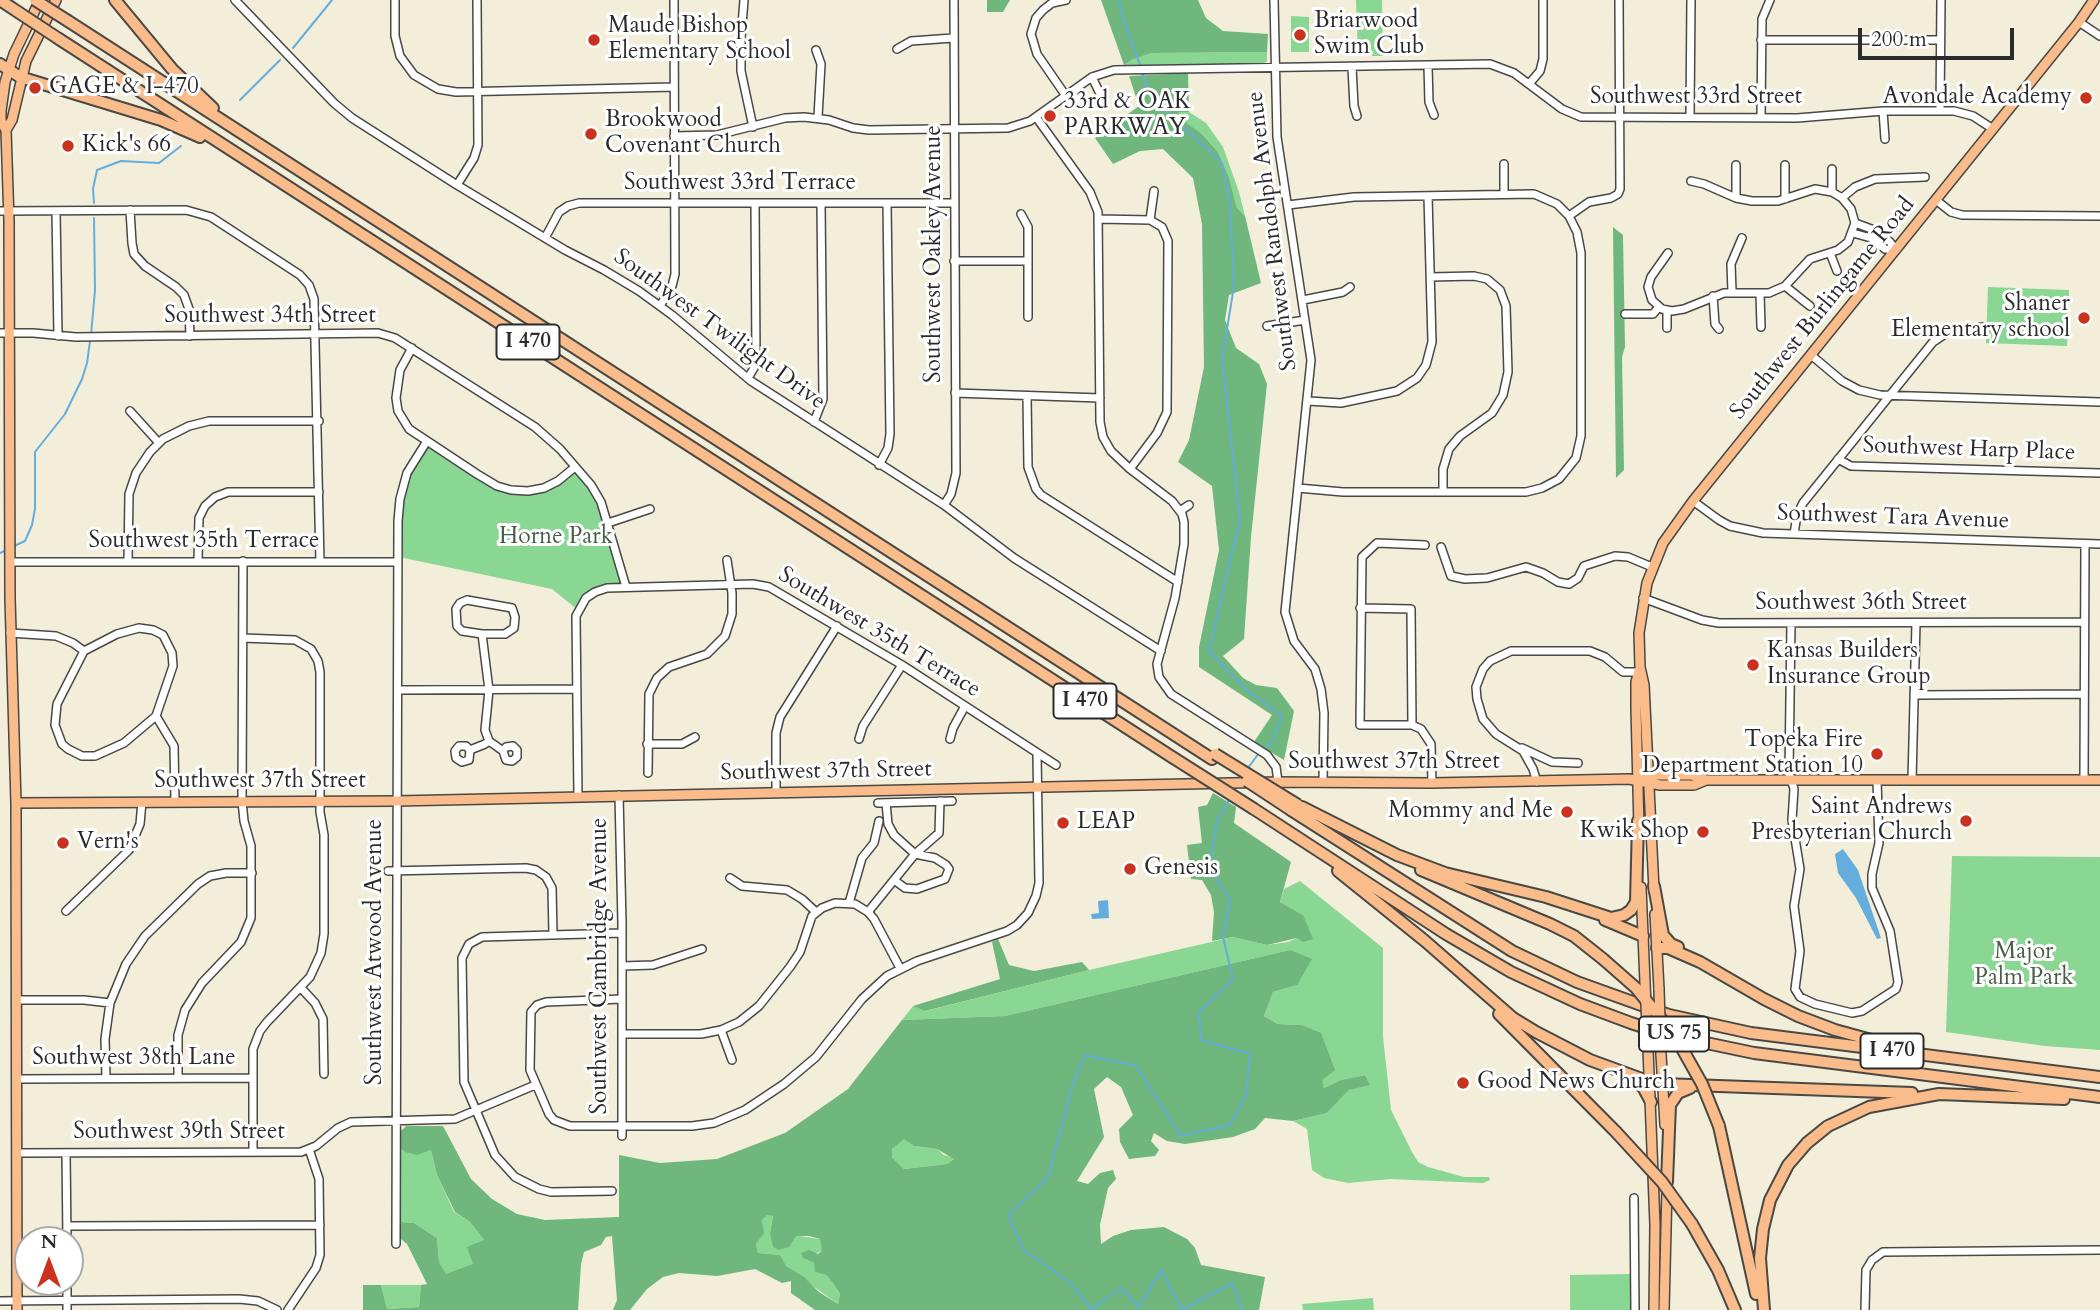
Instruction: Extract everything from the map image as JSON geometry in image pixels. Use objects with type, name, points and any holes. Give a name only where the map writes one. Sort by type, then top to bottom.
[{"type":"highway","name":"I 470","points":[[0,0],[1254,809],[1321,855],[1511,972],[1580,1004],[1668,1035],[1754,1053],[2100,1098]]},
{"type":"highway","name":"I 470","points":[[35,0],[1151,720],[1297,808],[1500,944],[1558,973],[1611,995],[1678,1017],[1751,1033],[2100,1077]]},
{"type":"highway","points":[[115,0],[148,42],[192,90],[259,144]]},
{"type":"highway","points":[[4,68],[20,78],[161,120],[248,161]]},
{"type":"highway","points":[[1297,808],[1397,855],[1446,873],[1546,897],[1597,915],[1643,936]]},
{"type":"highway","name":"US 75","points":[[1297,808],[1397,860],[1574,936],[1636,988],[1675,1036],[1697,1074],[1719,1126],[1762,1310]]},
{"type":"highway","points":[[1597,915],[1615,918],[1629,912],[1634,906],[1638,821]]},
{"type":"highway","points":[[1321,855],[1513,1018],[1590,1060],[1650,1082]]},
{"type":"highway","points":[[1654,886],[1661,929],[1667,940],[1734,976],[1764,999]]},
{"type":"highway","points":[[1411,930],[1475,990],[1657,1176],[1692,1224],[1718,1270],[1735,1310]]},
{"type":"highway","points":[[1657,948],[1668,948],[1707,965],[1764,999],[1835,1030],[1926,1055]]},
{"type":"highway","points":[[1590,1060],[1604,1071],[1643,1087],[1651,1102]]},
{"type":"highway","points":[[1663,1084],[2100,1098]]},
{"type":"highway","points":[[1667,1182],[1670,1146],[1668,1114],[1672,1100],[1687,1088],[1710,1086]]},
{"type":"highway","points":[[1762,1310],[1760,1258],[1766,1214],[1781,1175],[1797,1154],[1828,1126],[1853,1113],[1881,1103],[1939,1094]]},
{"type":"main road","points":[[6,130],[1,121],[4,68],[40,0]]},
{"type":"main road","points":[[17,1305],[16,803],[10,632],[10,535],[3,518],[6,130],[12,120],[20,78],[33,44],[56,0]]},
{"type":"main road","name":"Southwest Burlingame Road","points":[[1654,1310],[1656,1225],[1638,821],[1636,708],[1639,633],[1643,598],[1652,567],[1663,543],[1693,501],[2094,0]]},
{"type":"main road","name":"Southwest Burlingame Road","points":[[1639,670],[1644,685],[1667,1182],[1664,1310]]},
{"type":"main road","name":"Southwest 37th Street","points":[[16,803],[396,801],[1278,782],[1648,780],[1660,785],[1694,785],[1706,780],[2100,780]]},
{"type":"main road","points":[[1643,936],[1657,948],[1648,954],[1645,964]]},
{"type":"main road","points":[[1650,1082],[1663,1084]]},
{"type":"street","name":"Southwest Twilight Drive","points":[[235,0],[344,112],[457,185],[604,270],[660,306],[748,378],[944,505],[1014,558],[1161,651]]},
{"type":"street","points":[[395,0],[395,33],[403,61],[423,82],[443,90],[674,87]]},
{"type":"street","points":[[457,185],[476,152],[477,0]]},
{"type":"street","points":[[660,306],[674,280],[674,0]]},
{"type":"street","points":[[744,0],[741,60],[744,91],[753,127]]},
{"type":"street","name":"Southwest Oakley Avenue","points":[[944,505],[951,494],[955,479],[954,0]]},
{"type":"street","points":[[1066,0],[1052,3],[1043,9],[1033,24],[1031,34],[1037,54],[1066,96]]},
{"type":"street","name":"Southwest Randolph Avenue","points":[[1274,0],[1278,136],[1311,360],[1285,612],[1294,641],[1315,669],[1321,689],[1324,713],[1323,782]]},
{"type":"street","points":[[1529,84],[1540,71],[1544,59],[1543,0]]},
{"type":"street","points":[[1569,216],[1589,202],[1618,194],[1619,0]]},
{"type":"street","points":[[1690,0],[1690,117]]},
{"type":"street","points":[[1761,118],[1763,13],[1770,0]]},
{"type":"street","points":[[1940,111],[1941,0]]},
{"type":"street","points":[[2079,22],[2100,36]]},
{"type":"street","points":[[897,49],[911,41],[953,38]]},
{"type":"street","points":[[1762,40],[1940,40]]},
{"type":"street","points":[[816,50],[821,64],[818,117]]},
{"type":"street","name":"Southwest 33rd Street","points":[[674,136],[717,135],[785,118],[818,117],[869,130],[1008,128],[1037,117],[1092,78],[1105,72],[1490,64],[1507,69],[1574,115],[1590,118],[1826,117],[1883,111],[1940,111],[1968,114],[1993,129]]},
{"type":"street","points":[[1427,65],[1429,103],[1434,115]]},
{"type":"street","points":[[1352,67],[1357,116]]},
{"type":"street","points":[[1092,78],[1102,98]]},
{"type":"street","points":[[1883,111],[1885,139]]},
{"type":"street","points":[[1037,117],[1090,192],[1099,219],[1100,398],[1103,437],[1111,451],[1130,469],[1172,501],[1184,522],[1184,544],[1178,582],[1157,664],[1158,673],[1168,691],[1267,755],[1276,767],[1278,782]]},
{"type":"street","points":[[1504,164],[1504,194]]},
{"type":"street","points":[[1736,198],[1737,165]]},
{"type":"street","points":[[1785,165],[1785,199]]},
{"type":"street","points":[[1832,169],[1832,192]]},
{"type":"street","points":[[1842,198],[1855,187],[1875,179],[1925,177]]},
{"type":"street","points":[[1625,314],[1653,314],[1663,308],[1692,307],[1713,296],[1732,292],[1777,291],[1810,259],[1845,246],[1853,233],[1855,223],[1851,209],[1842,198],[1832,192],[1815,189],[1785,199],[1765,202],[1736,198],[1691,181]]},
{"type":"street","points":[[1150,219],[1154,191]]},
{"type":"street","points":[[1288,205],[1337,198],[1527,193],[1542,196],[1557,204],[1569,216],[1577,232],[1581,253],[1581,436],[1571,466],[1552,484],[1525,492],[1343,492],[1298,488]]},
{"type":"street","points":[[1308,401],[1332,404],[1350,402],[1397,391],[1417,379],[1426,365],[1431,349],[1428,196]]},
{"type":"street","points":[[1936,200],[1951,212],[1962,215],[2100,216]]},
{"type":"street","points":[[748,378],[756,358],[755,203]]},
{"type":"street","points":[[814,422],[823,399],[821,203]]},
{"type":"street","points":[[879,465],[890,441],[887,203]]},
{"type":"street","name":"Southwest 33rd Terrace","points":[[545,238],[559,212],[572,204],[954,203]]},
{"type":"street","points":[[131,209],[134,254],[145,266],[184,295],[189,309],[190,336]]},
{"type":"street","points":[[4,211],[185,210],[211,217],[300,275],[309,285],[314,299],[319,421],[320,562]]},
{"type":"street","points":[[56,211],[58,336]]},
{"type":"street","points":[[1021,214],[1027,223],[1028,317]]},
{"type":"street","points":[[1099,219],[1150,219],[1162,227],[1168,241],[1169,402],[1162,426],[1130,469]]},
{"type":"street","points":[[1855,223],[1874,230],[1891,242],[1896,250]]},
{"type":"street","points":[[1853,233],[1871,238],[1885,248],[1896,250]]},
{"type":"street","points":[[1732,292],[1731,264],[1742,238]]},
{"type":"street","points":[[1667,328],[1663,308],[1650,297],[1649,281],[1668,253]]},
{"type":"street","points":[[1830,253],[1838,271]]},
{"type":"street","points":[[954,261],[1028,261]]},
{"type":"street","points":[[1430,276],[1474,275],[1487,279],[1500,290],[1506,306],[1508,372],[1503,395],[1492,413],[1460,436],[1449,449],[1443,469],[1443,492]]},
{"type":"street","points":[[1785,286],[1810,306]]},
{"type":"street","points":[[1303,300],[1343,292],[1350,287]]},
{"type":"street","points":[[1760,293],[1762,327]]},
{"type":"street","points":[[1713,296],[1715,324],[1719,329]]},
{"type":"street","points":[[1267,326],[1306,320]]},
{"type":"street","points":[[1794,534],[1800,509],[1937,338],[1959,328],[1984,327]]},
{"type":"street","name":"Southwest 34th Street","points":[[5,333],[91,337],[378,333],[395,338],[535,427],[560,449],[597,495],[626,587]]},
{"type":"street","points":[[412,348],[402,364],[396,405],[409,429],[496,486],[511,490],[544,488],[575,467]]},
{"type":"street","points":[[1811,355],[1835,377],[1869,393],[2100,402]]},
{"type":"street","points":[[955,393],[1100,398]]},
{"type":"street","points":[[1027,396],[1028,467],[1036,489],[1041,495],[1178,582]]},
{"type":"street","points":[[130,411],[159,443]]},
{"type":"street","points":[[128,561],[129,494],[136,473],[159,443],[182,429],[209,421],[319,421]]},
{"type":"street","name":"Southwest Atwood Avenue","points":[[396,1244],[392,871],[399,690],[399,508],[403,486],[413,462],[427,441]]},
{"type":"street","name":"Southwest Harp Place","points":[[1838,459],[1851,466],[2100,473]]},
{"type":"street","points":[[198,561],[198,522],[201,512],[210,501],[228,492],[319,492]]},
{"type":"street","name":"Southwest Tara Avenue","points":[[1693,501],[1719,520],[1742,530],[2100,544]]},
{"type":"street","points":[[1180,511],[1189,505]]},
{"type":"street","points":[[608,523],[650,509]]},
{"type":"street","points":[[1425,545],[1377,543],[1365,553],[1361,561],[1360,725],[1412,725],[1426,733],[1430,741],[1432,783]]},
{"type":"street","points":[[2084,780],[2085,544]]},
{"type":"street","points":[[1441,547],[1451,576],[1465,579],[1487,578],[1526,567],[1558,582],[1569,584],[1578,578],[1584,566],[1615,556],[1628,556],[1652,567]]},
{"type":"street","name":"Southwest 35th Terrace","points":[[10,559],[398,562]]},
{"type":"street","points":[[648,773],[648,697],[653,685],[669,667],[702,656],[720,643],[731,620],[731,584],[727,560]]},
{"type":"street","points":[[178,1078],[178,1035],[184,1010],[202,983],[246,935],[252,913],[251,846],[242,801],[243,561]]},
{"type":"street","name":"Southwest 35th Terrace","points":[[592,594],[607,588],[626,587],[731,584],[769,587],[902,665],[1056,765]]},
{"type":"street","name":"Southwest Cambridge Avenue","points":[[578,797],[576,616],[582,603],[592,594]]},
{"type":"street","name":"Southwest 36th Street","points":[[1643,598],[1711,623],[2084,622]]},
{"type":"street","points":[[473,600],[512,608],[515,623],[511,632],[482,635],[459,628],[456,609],[460,603],[473,600]]},
{"type":"street","points":[[1360,608],[1411,609],[1412,725]]},
{"type":"street","points":[[1791,623],[1789,773],[1794,789],[1792,820],[1800,869],[1794,906],[1800,942],[1795,987],[1798,995],[1826,1007],[1852,1013],[1862,1011],[1898,986],[1890,931],[1872,888],[1872,874],[1879,842],[1877,780]]},
{"type":"street","points":[[1912,780],[1916,623]]},
{"type":"street","points":[[776,792],[776,733],[780,717],[837,626]]},
{"type":"street","points":[[139,628],[163,635],[172,653],[173,666],[156,716],[124,743],[95,756],[82,755],[62,744],[55,725],[57,704],[84,650],[139,628]]},
{"type":"street","points":[[10,632],[56,636],[84,650]]},
{"type":"street","points":[[482,635],[489,690],[485,725],[489,741],[503,751]]},
{"type":"street","points":[[243,638],[295,640],[311,649],[318,661],[320,800],[324,835],[324,934],[316,965],[301,988],[260,1031],[252,1055],[253,1152]]},
{"type":"street","points":[[1578,763],[1552,762],[1491,730],[1483,719],[1476,691],[1483,669],[1496,656],[1511,651],[1590,651],[1605,657],[1623,672],[1639,670]]},
{"type":"street","points":[[859,739],[863,726],[902,665]]},
{"type":"street","points":[[399,690],[577,689]]},
{"type":"street","points":[[1915,695],[2084,694]]},
{"type":"street","points":[[950,739],[953,727],[965,706]]},
{"type":"street","points":[[156,716],[174,746],[175,802]]},
{"type":"street","points":[[647,744],[682,744],[695,737]]},
{"type":"street","points":[[470,750],[489,741]]},
{"type":"street","points":[[1518,746],[1527,757],[1537,782]]},
{"type":"street","points":[[622,999],[546,1002],[533,1008],[529,1019],[529,1064],[535,1085],[549,1114],[563,1125],[700,1126],[740,1113],[784,1084],[808,1064],[824,1049],[872,989],[900,968],[1007,931],[1028,913],[1039,883],[1037,754]]},
{"type":"street","name":"Southwest Cambridge Avenue","points":[[619,795],[622,1136]]},
{"type":"street","points":[[868,912],[915,854],[939,833],[940,801]]},
{"type":"street","points":[[894,880],[913,890],[948,876],[949,869],[935,858],[915,854],[890,830],[882,803],[951,801]]},
{"type":"street","points":[[66,911],[129,850],[140,824],[142,802]]},
{"type":"street","points":[[849,903],[862,858],[874,843],[879,821]]},
{"type":"street","points":[[392,871],[536,870],[546,877],[552,888],[553,934]]},
{"type":"street","points":[[106,1078],[105,1038],[110,1003],[126,964],[145,936],[198,884],[210,876],[252,873]]},
{"type":"street","points":[[730,878],[742,886],[787,890],[802,898],[816,912]]},
{"type":"street","points":[[622,1034],[687,1035],[722,1030],[749,1015],[777,985],[800,952],[816,912],[835,903],[849,903],[868,912],[900,968]]},
{"type":"street","points":[[612,1192],[551,1192],[525,1183],[510,1174],[495,1155],[466,1091],[463,1074],[462,958],[465,948],[476,939],[622,933]]},
{"type":"street","points":[[622,966],[659,964],[702,949]]},
{"type":"street","points":[[301,988],[315,1003],[323,1019],[324,1074]]},
{"type":"street","points":[[17,1000],[84,1000],[110,1003]]},
{"type":"street","points":[[722,1030],[732,1060]]},
{"type":"street","name":"Southwest 38th Lane","points":[[17,1079],[252,1078]]},
{"type":"street","name":"Southwest 39th Street","points":[[17,1153],[292,1153],[309,1149],[351,1122],[448,1121],[535,1085]]},
{"type":"street","points":[[288,1310],[319,1262],[319,1180],[309,1149]]},
{"type":"street","points":[[66,1153],[67,1226],[320,1225]]},
{"type":"street","points":[[1634,1198],[1635,1310]]},
{"type":"street","points":[[1865,1310],[1866,1271],[1872,1260],[1888,1251],[2100,1250]]},
{"type":"street","points":[[67,1296],[67,1310]]},
{"type":"street","points":[[0,1301],[17,1305],[67,1300],[239,1299],[258,1301],[277,1310]]},
{"type":"green space","points":[[987,0],[1010,0],[1003,12],[987,12]]},
{"type":"green space","points":[[1101,0],[1198,0],[1206,18],[1223,31],[1268,34],[1267,52],[1152,53],[1124,65]]},
{"type":"green space","points":[[1356,0],[1382,0],[1383,56],[1358,56]]},
{"type":"green space","name":"Briarwood Swim Club","points":[[1291,16],[1309,17],[1309,52],[1291,52]]},
{"type":"green space","points":[[1267,52],[1267,61],[1263,64],[1124,65],[1132,59],[1152,53]]},
{"type":"green space","points":[[1188,73],[1189,112],[1179,112],[1183,120],[1202,134],[1218,152],[1229,177],[1237,208],[1245,216],[1261,283],[1229,295],[1225,320],[1236,348],[1259,364],[1267,384],[1251,537],[1244,639],[1223,656],[1243,678],[1256,685],[1277,688],[1294,711],[1284,760],[1254,742],[1272,715],[1199,667],[1199,647],[1219,550],[1212,486],[1178,462],[1189,440],[1204,367],[1202,224],[1193,178],[1163,149],[1140,151],[1113,164],[1095,138],[1139,106],[1129,76]]},
{"type":"green space","points":[[1179,111],[1189,112],[1206,123],[1223,147],[1245,216],[1237,208],[1229,177],[1218,152],[1202,134],[1183,120]]},
{"type":"green space","points":[[1613,227],[1623,235],[1625,347],[1622,357],[1624,470],[1616,478]]},
{"type":"green space","points":[[1988,287],[2069,290],[2067,346],[1986,343]]},
{"type":"green space","name":"Horne Park","points":[[427,441],[496,486],[536,490],[575,467],[597,495],[626,587],[599,590],[578,610],[552,589],[399,557],[403,486]]},
{"type":"green space","points":[[1213,793],[1236,807],[1234,823],[1291,862],[1280,902],[1303,915],[1313,939],[1303,942],[1297,938],[1267,945],[1233,937],[1212,941],[1214,912],[1211,895],[1202,880],[1191,879],[1187,845],[1202,843],[1198,807],[1207,805]]},
{"type":"green space","name":"Major Palm Park","points":[[1952,856],[2100,857],[2100,1050],[2045,1046],[1946,1032]]},
{"type":"green space","points":[[1300,881],[1383,948],[1383,1037],[1391,1110],[1418,1162],[1464,1177],[1489,1177],[1490,1180],[1483,1183],[1390,1179],[1348,1183],[1324,1178],[1312,1170],[1307,1129],[1293,1121],[1327,1113],[1349,1090],[1369,1084],[1365,1075],[1341,1080],[1324,1088],[1301,1025],[1278,1024],[1264,1016],[1273,992],[1297,985],[1290,950],[1005,1016],[902,1020],[913,1006],[926,1011],[1233,937],[1267,945],[1288,942],[1297,938],[1303,915],[1280,902],[1284,889]]},
{"type":"green space","points":[[998,939],[1009,965],[1034,971],[1082,962],[1089,970],[925,1011],[913,1006],[1000,979],[992,942]]},
{"type":"green space","points":[[1290,950],[1312,959],[1297,985],[1273,992],[1264,1016],[1278,1024],[1301,1025],[1321,1033],[1335,1070],[1322,1080],[1324,1088],[1341,1080],[1365,1075],[1370,1085],[1349,1090],[1327,1113],[1293,1121],[1265,1118],[1255,1129],[1233,1137],[1185,1144],[1167,1141],[1154,1133],[1151,1141],[1159,1150],[1155,1156],[1129,1159],[1120,1142],[1119,1129],[1133,1115],[1121,1087],[1107,1077],[1094,1089],[1104,1137],[1077,1181],[1088,1184],[1100,1173],[1113,1170],[1116,1179],[1108,1188],[1100,1225],[1101,1244],[1113,1236],[1131,1230],[1164,1227],[1187,1239],[1195,1248],[1201,1265],[1265,1277],[1259,1310],[815,1310],[791,1293],[791,1281],[782,1283],[755,1269],[717,1276],[679,1273],[663,1277],[647,1289],[630,1310],[613,1310],[617,1300],[612,1236],[606,1237],[601,1245],[584,1252],[578,1310],[363,1310],[363,1285],[381,1285],[387,1309],[419,1307],[421,1285],[427,1284],[407,1244],[401,1239],[401,1222],[414,1223],[437,1238],[439,1262],[446,1274],[473,1264],[467,1247],[484,1240],[470,1222],[455,1212],[437,1175],[431,1150],[417,1155],[405,1152],[399,1147],[399,1133],[406,1126],[443,1126],[471,1179],[492,1199],[517,1214],[545,1220],[619,1217],[619,1155],[660,1163],[717,1159],[785,1133],[848,1089],[902,1020],[1005,1016]],"holes":[[[904,1139],[914,1146],[937,1149],[954,1159],[947,1164],[904,1169],[892,1157],[892,1149]],[[767,1215],[773,1216],[770,1233],[773,1247],[779,1250],[789,1247],[796,1236],[820,1239],[822,1251],[818,1254],[809,1250],[801,1253],[803,1258],[814,1263],[815,1272],[826,1275],[833,1283],[840,1294],[838,1304],[786,1266],[780,1255],[758,1253],[756,1244],[764,1233],[762,1220]]]},
{"type":"green space","points":[[904,1138],[914,1146],[937,1149],[944,1155],[955,1158],[947,1164],[904,1169],[892,1157],[892,1149]]},
{"type":"green space","points":[[399,1147],[405,1152],[431,1150],[437,1175],[454,1212],[470,1222],[484,1240],[474,1264],[446,1275],[439,1262],[437,1238],[414,1223],[401,1222]]},
{"type":"green space","points":[[767,1214],[773,1216],[770,1232],[820,1239],[823,1251],[803,1258],[814,1263],[816,1272],[826,1275],[833,1283],[840,1294],[838,1304],[785,1266],[780,1255],[758,1253],[756,1244],[763,1233],[762,1220]]},
{"type":"green space","points":[[1630,1274],[1630,1310],[1570,1310],[1570,1275]]},
{"type":"green space","points":[[381,1285],[421,1285],[419,1307],[387,1309]]},
{"type":"green space","points":[[1373,1298],[1374,1310],[1303,1310],[1302,1304]]},
{"type":"water","points":[[1843,849],[1858,870],[1881,938],[1877,939],[1856,898],[1838,873],[1835,854]]},
{"type":"water","points":[[1108,900],[1109,918],[1092,919],[1091,914],[1099,913],[1098,901]]},
{"type":"waterway","points":[[293,48],[332,0]]},
{"type":"waterway","points":[[1119,0],[1122,16],[1141,67]]},
{"type":"waterway","points":[[240,100],[280,60]]},
{"type":"waterway","points":[[1142,72],[1148,89],[1168,113],[1222,163],[1230,204],[1234,286],[1222,360],[1240,519],[1209,651],[1249,692],[1282,716],[1272,742],[1264,749]]},
{"type":"waterway","points":[[94,203],[93,189],[97,170],[121,161],[159,163],[181,146]]},
{"type":"waterway","points":[[91,335],[95,290],[94,218]]},
{"type":"waterway","points":[[14,546],[25,541],[32,525],[35,509],[35,452],[65,414],[82,379],[90,341]]},
{"type":"waterway","points":[[0,553],[6,550]]},
{"type":"waterway","points":[[1248,768],[1259,753]]},
{"type":"waterway","points":[[1182,1310],[1161,1270],[1139,1307],[1121,1288],[1092,1309],[1070,1283],[1023,1249],[1008,1216],[1048,1177],[1073,1084],[1085,1055],[1136,1066],[1181,1136],[1230,1125],[1246,1095],[1250,1054],[1201,1040],[1199,1012],[1233,979],[1223,937],[1230,900],[1209,867],[1217,821],[1229,800]]},
{"type":"waterway","points":[[1184,1309],[1232,1283],[1242,1310]]},
{"type":"place","name":"Briarwood Swim Club","points":[[1300,35]]},
{"type":"place","name":"Maude Bishop Elementary School","points":[[594,40]]},
{"type":"place","name":"GAGE & I-470","points":[[35,88]]},
{"type":"place","name":"Avondale Academy","points":[[2086,98]]},
{"type":"place","name":"33rd & OAK PARKWAY","points":[[1050,116]]},
{"type":"place","name":"Brookwood Covenant Church","points":[[591,134]]},
{"type":"place","name":"Kick's 66","points":[[68,146]]},
{"type":"place","name":"Shaner Elementary school","points":[[2084,318]]},
{"type":"place","name":"Kansas Builders Insurance Group","points":[[1753,665]]},
{"type":"place","name":"Topeka Fire Department Station 10","points":[[1877,754]]},
{"type":"place","name":"Mommy and Me","points":[[1567,812]]},
{"type":"place","name":"Saint Andrews Presbyterian Church","points":[[1966,821]]},
{"type":"place","name":"LEAP","points":[[1063,823]]},
{"type":"place","name":"Kwik Shop","points":[[1703,832]]},
{"type":"place","name":"Vern's","points":[[63,843]]},
{"type":"place","name":"Genesis","points":[[1130,869]]},
{"type":"place","name":"Good News Church","points":[[1463,1083]]}]
